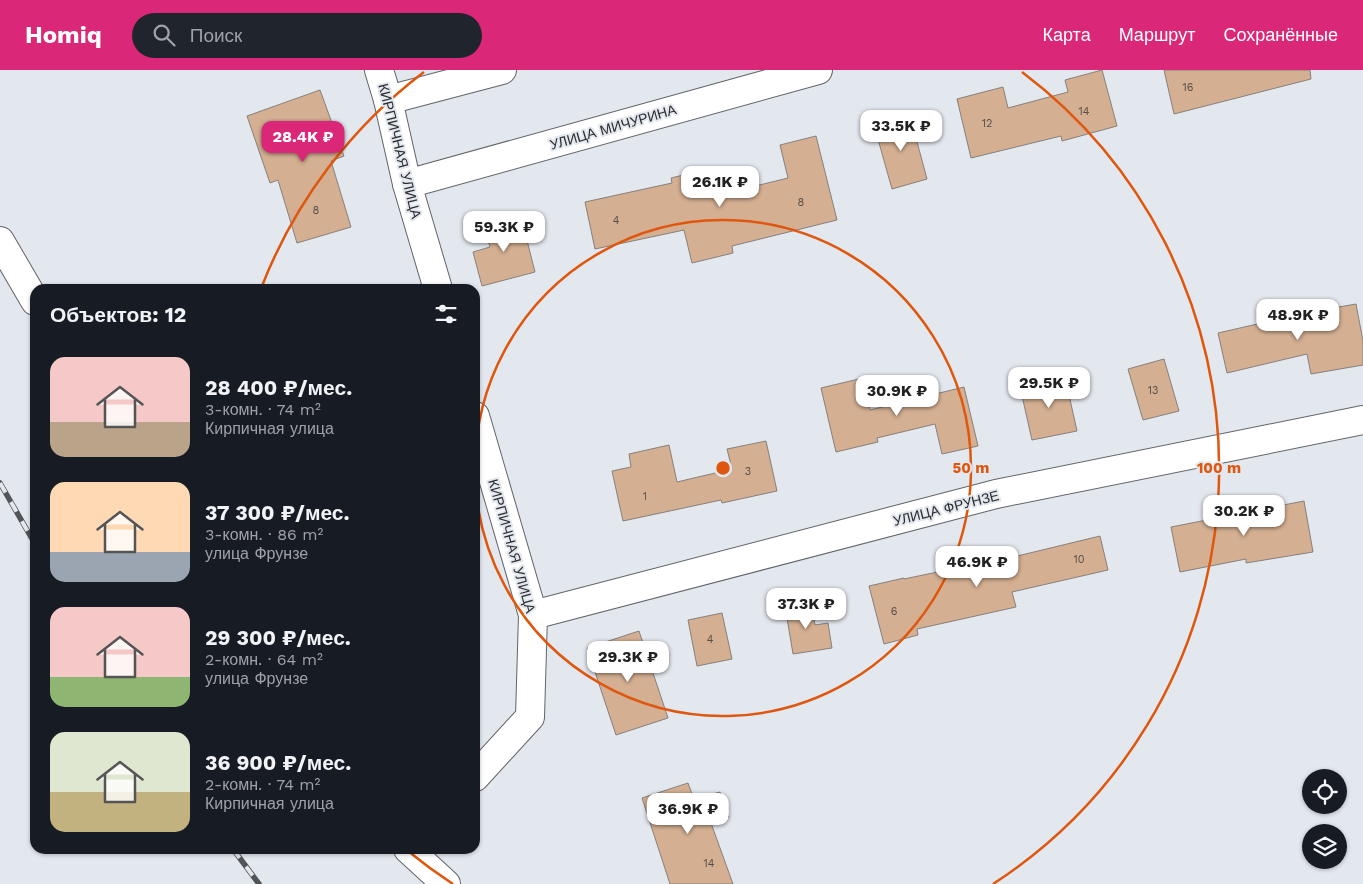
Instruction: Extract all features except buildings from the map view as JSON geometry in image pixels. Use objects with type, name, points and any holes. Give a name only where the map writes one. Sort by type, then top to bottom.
[{"type":"street","name":"КИРПИЧНАЯ УЛИЦА","points":[[379,70],[408,184],[437,284]]},
{"type":"street","points":[[388,100],[502,70]]},
{"type":"street","name":"УЛИЦА МИЧУРИНА","points":[[408,184],[818,70]]},
{"type":"street","points":[[0,241],[30,292]]},
{"type":"street","name":"УЛИЦА ФРУНЗЕ","points":[[533,614],[996,494],[1363,420]]},
{"type":"street","name":"КИРПИЧНАЯ УЛИЦА","points":[[480,433],[533,614],[530,717],[480,772]]},
{"type":"street","points":[[413,854],[446,884]]},
{"type":"railway","points":[[0,483],[30,535]]},
{"type":"railway","points":[[237,854],[259,884]]}]
